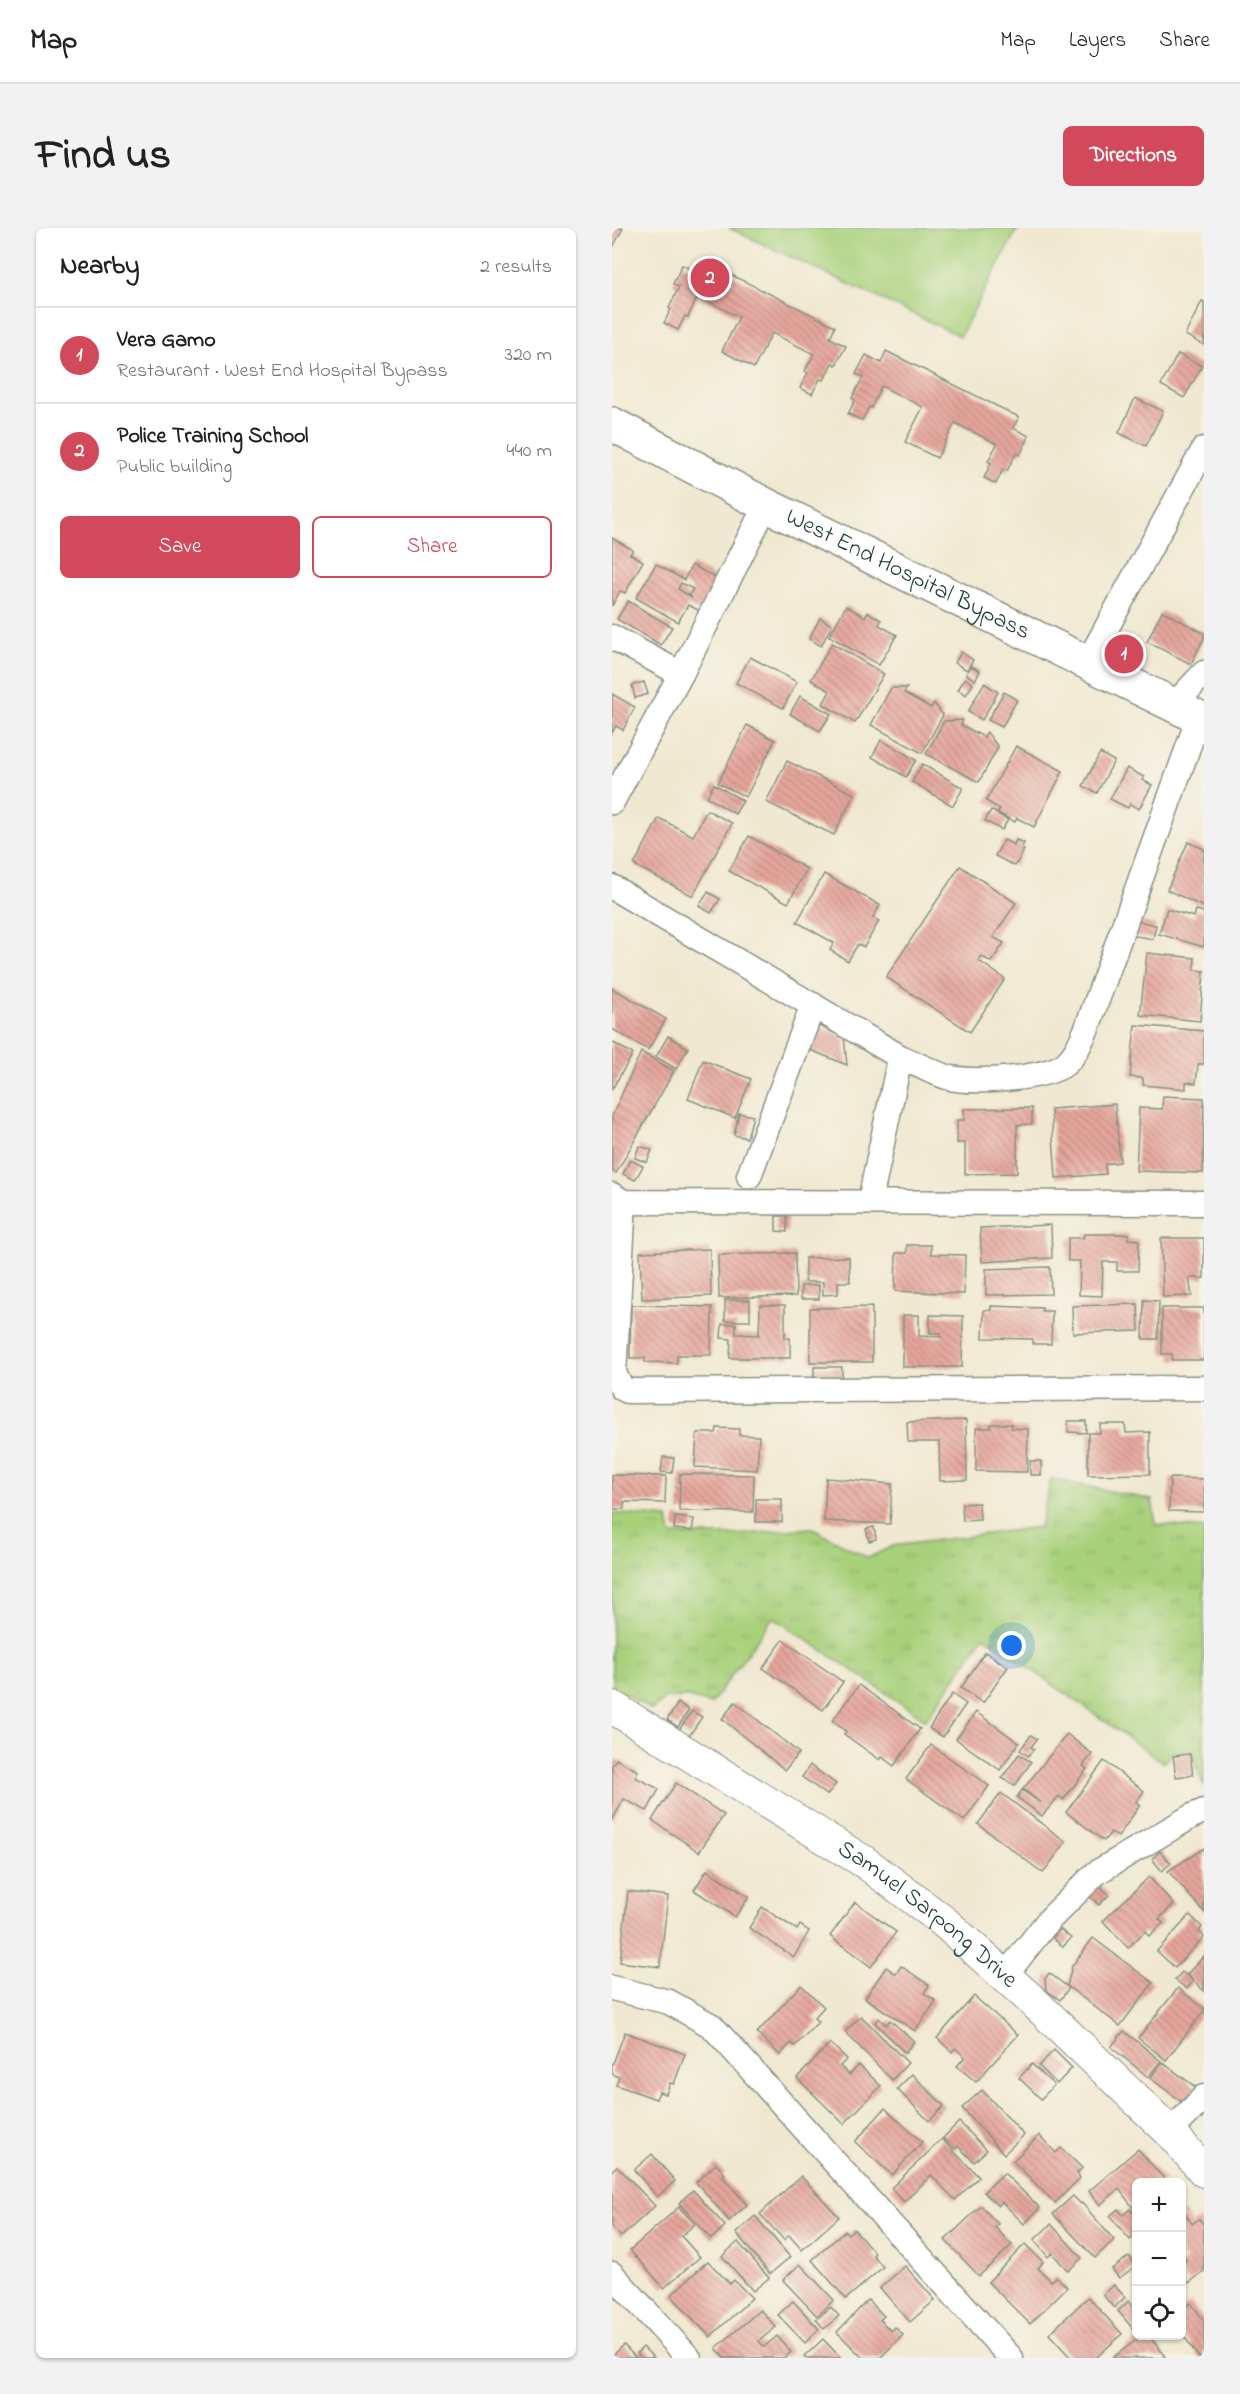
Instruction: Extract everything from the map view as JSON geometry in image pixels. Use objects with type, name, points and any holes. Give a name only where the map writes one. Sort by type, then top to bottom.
[{"type":"highway","name":"West End Hospital Bypass","points":[[612,423],[766,505],[1192,714]]},
{"type":"street","points":[[1088,662],[1204,448]]},
{"type":"street","points":[[612,802],[681,674],[766,505]]},
{"type":"street","points":[[612,637],[681,674]]},
{"type":"street","points":[[612,886],[900,1057],[948,1077],[973,1081],[1045,1074],[1065,1064],[1077,1050],[1090,1020],[1204,673]]},
{"type":"street","points":[[749,1176],[813,1005]]},
{"type":"street","points":[[870,1201],[900,1057]]},
{"type":"street","points":[[1204,1203],[618,1198],[614,1374],[622,1388],[627,1391],[1204,1389]]},
{"type":"street","name":"Samuel Sarpong Drive","points":[[612,1707],[866,1863],[943,1921],[1035,2003],[1170,2132],[1204,2171]]},
{"type":"street","points":[[1004,1977],[1048,1921],[1096,1873],[1204,1811]]},
{"type":"street","points":[[612,1988],[669,2002],[712,2026],[1011,2358]]},
{"type":"street","points":[[1170,2132],[1204,2097]]},
{"type":"street","points":[[612,2274],[689,2358]]},
{"type":"green space","points":[[729,228],[1018,228],[960,336]]},
{"type":"green space","points":[[1051,1479],[1152,1500],[1156,1524],[1204,1529],[1204,1787],[1190,1751],[1171,1753],[1164,1763],[984,1636],[926,1720],[773,1617],[711,1704],[686,1697],[666,1698],[652,1710],[612,1686],[612,1513],[668,1518],[671,1535],[735,1535],[811,1528],[868,1558],[893,1546],[1040,1527]]},
{"type":"building","points":[[612,228],[623,228],[612,249]]},
{"type":"building","points":[[703,261],[835,326],[830,338],[846,346],[836,365],[832,363],[824,380],[820,379],[812,394],[800,388],[808,373],[805,371],[814,354],[772,333],[754,368],[722,351],[739,317],[698,296],[688,317],[685,316],[678,330],[664,323],[679,287],[673,284],[682,265],[697,272]]},
{"type":"building","points":[[1202,301],[1204,302],[1204,345],[1185,335]]},
{"type":"building","points":[[886,351],[1019,417],[1013,428],[1029,436],[1020,455],[1016,453],[1007,471],[1003,469],[996,484],[984,478],[991,463],[988,461],[997,444],[955,423],[937,458],[905,442],[923,407],[881,386],[871,408],[869,407],[862,420],[848,414],[855,400],[852,398],[863,377],[856,374],[866,355],[881,363]]},
{"type":"building","points":[[1178,354],[1202,366],[1184,398],[1161,385]]},
{"type":"building","points":[[1135,398],[1163,411],[1146,446],[1119,433]]},
{"type":"building","points":[[612,538],[633,550],[630,554],[643,561],[625,593],[620,591],[612,606]]},
{"type":"building","points":[[656,564],[684,580],[692,565],[718,579],[700,611],[688,605],[678,622],[636,598]],"holes":[[[681,583],[693,589],[689,595],[692,598],[678,589]]]},
{"type":"building","points":[[628,601],[672,627],[661,645],[617,619]]},
{"type":"building","points":[[846,606],[865,617],[868,612],[881,620],[879,625],[897,635],[879,665],[829,636]]},
{"type":"building","points":[[1162,611],[1204,633],[1204,638],[1191,664],[1147,642]]},
{"type":"building","points":[[820,618],[832,625],[821,646],[809,639]]},
{"type":"building","points":[[832,643],[884,674],[855,723],[823,704],[830,691],[811,680]]},
{"type":"building","points":[[961,652],[973,660],[967,670],[955,663]]},
{"type":"building","points":[[750,657],[797,682],[783,708],[736,683]]},
{"type":"building","points":[[971,666],[980,671],[975,680],[966,674]]},
{"type":"building","points":[[965,678],[973,684],[966,695],[958,690]]},
{"type":"building","points":[[644,682],[648,694],[635,698],[632,685]]},
{"type":"building","points":[[984,683],[998,692],[982,720],[968,712]]},
{"type":"building","points":[[891,688],[907,688],[904,693],[931,708],[934,703],[943,715],[922,753],[871,725]]},
{"type":"building","points":[[1004,692],[1017,700],[1002,727],[988,720]]},
{"type":"building","points":[[612,694],[635,707],[623,730],[616,726],[612,733]]},
{"type":"building","points":[[800,696],[831,714],[820,731],[790,714]]},
{"type":"building","points":[[963,720],[961,725],[984,737],[987,732],[998,747],[979,782],[926,754],[944,721]]},
{"type":"building","points":[[747,725],[775,740],[746,797],[718,783]]},
{"type":"building","points":[[881,740],[916,760],[906,777],[872,757]]},
{"type":"building","points":[[1016,746],[1063,771],[1034,827],[1017,818],[1015,822],[998,813],[1000,809],[986,801]]},
{"type":"building","points":[[1100,753],[1114,761],[1097,793],[1083,786]]},
{"type":"building","points":[[787,761],[854,794],[834,835],[766,802]]},
{"type":"building","points":[[922,764],[963,788],[953,806],[912,782]]},
{"type":"building","points":[[1127,768],[1144,777],[1142,780],[1152,785],[1139,809],[1130,804],[1128,808],[1110,799]]},
{"type":"building","points":[[714,784],[743,801],[735,814],[707,797]]},
{"type":"building","points":[[707,810],[732,823],[693,896],[634,865],[659,818],[693,836]]},
{"type":"building","points":[[991,810],[1008,820],[1002,830],[985,821]]},
{"type":"building","points":[[749,836],[807,869],[788,903],[729,871]]},
{"type":"building","points":[[1004,840],[1014,845],[1016,840],[1024,843],[1021,849],[1024,850],[1015,866],[995,856]]},
{"type":"building","points":[[1188,842],[1204,849],[1204,907],[1167,890]]},
{"type":"building","points":[[960,866],[1016,903],[993,937],[1004,943],[991,962],[981,956],[978,960],[1005,979],[970,1032],[886,977]]},
{"type":"building","points":[[824,874],[880,905],[873,918],[879,921],[864,947],[858,944],[848,961],[830,950],[834,943],[797,922]]},
{"type":"building","points":[[708,892],[720,899],[711,913],[699,906]]},
{"type":"building","points":[[1167,909],[1194,917],[1196,910],[1204,912],[1204,947],[1159,934]]},
{"type":"building","points":[[1132,920],[1156,925],[1153,939],[1130,935]]},
{"type":"building","points":[[1147,953],[1195,958],[1194,970],[1204,971],[1200,1021],[1140,1015]]},
{"type":"building","points":[[612,988],[666,1019],[648,1050],[612,1029]]},
{"type":"building","points":[[1135,1025],[1204,1031],[1204,1064],[1198,1064],[1196,1083],[1186,1082],[1186,1089],[1143,1085],[1143,1078],[1130,1077]]},
{"type":"building","points":[[819,1026],[844,1037],[847,1065],[808,1049]]},
{"type":"building","points":[[668,1036],[688,1048],[676,1069],[656,1057]]},
{"type":"building","points":[[612,1042],[633,1054],[612,1089]]},
{"type":"building","points":[[641,1052],[674,1071],[616,1173],[612,1171],[612,1116]]},
{"type":"building","points":[[703,1060],[751,1079],[735,1118],[688,1099]]},
{"type":"building","points":[[1163,1096],[1204,1098],[1203,1173],[1136,1171],[1139,1108],[1162,1109]]},
{"type":"building","points":[[1115,1104],[1120,1162],[1105,1164],[1106,1174],[1056,1178],[1051,1109]]},
{"type":"building","points":[[1032,1108],[1032,1124],[1017,1125],[1017,1173],[965,1174],[965,1143],[957,1143],[957,1120],[964,1120],[964,1109]]},
{"type":"building","points":[[739,1113],[753,1116],[747,1138],[734,1135]]},
{"type":"building","points":[[639,1146],[652,1150],[647,1162],[635,1158]]},
{"type":"building","points":[[630,1160],[643,1166],[635,1180],[623,1174]]},
{"type":"building","points":[[776,1216],[787,1216],[787,1232],[776,1231]]},
{"type":"building","points":[[1051,1225],[1052,1258],[982,1262],[980,1228]]},
{"type":"building","points":[[1084,1234],[1129,1234],[1128,1239],[1139,1240],[1138,1271],[1117,1271],[1117,1262],[1103,1262],[1102,1296],[1079,1295],[1080,1261],[1068,1261],[1068,1238],[1083,1238]]},
{"type":"building","points":[[1161,1238],[1204,1238],[1204,1278],[1189,1278],[1192,1296],[1163,1297]]},
{"type":"building","points":[[907,1245],[931,1245],[931,1254],[965,1255],[964,1294],[895,1291],[896,1253],[907,1253]]},
{"type":"building","points":[[710,1249],[711,1296],[642,1299],[640,1252]]},
{"type":"building","points":[[795,1253],[796,1296],[719,1298],[718,1255]]},
{"type":"building","points":[[849,1257],[850,1282],[838,1282],[838,1294],[823,1295],[823,1282],[805,1282],[805,1258]]},
{"type":"building","points":[[1050,1267],[1051,1294],[986,1295],[986,1269]]},
{"type":"building","points":[[819,1285],[819,1299],[801,1299],[801,1286]]},
{"type":"building","points":[[725,1300],[750,1300],[750,1321],[725,1321]]},
{"type":"building","points":[[1144,1300],[1159,1301],[1158,1339],[1143,1339]]},
{"type":"building","points":[[1138,1304],[1139,1331],[1073,1333],[1072,1306]]},
{"type":"building","points":[[631,1305],[712,1307],[711,1355],[677,1355],[677,1363],[645,1362],[645,1358],[630,1358]]},
{"type":"building","points":[[760,1305],[785,1305],[785,1338],[790,1338],[790,1358],[730,1358],[731,1339],[721,1338],[722,1324],[736,1324],[736,1334],[759,1335]]},
{"type":"building","points":[[991,1306],[1042,1308],[1042,1311],[1052,1311],[1051,1344],[1033,1344],[1033,1339],[983,1338],[984,1310],[991,1310]]},
{"type":"building","points":[[872,1307],[872,1362],[810,1362],[810,1308]]},
{"type":"building","points":[[1162,1308],[1204,1308],[1204,1360],[1172,1360],[1172,1354],[1162,1354]]},
{"type":"building","points":[[903,1315],[919,1315],[919,1336],[942,1337],[941,1333],[930,1333],[930,1315],[963,1316],[962,1367],[903,1367]]},
{"type":"building","points":[[814,1367],[842,1367],[842,1383],[814,1382]]},
{"type":"building","points":[[966,1420],[967,1480],[940,1481],[939,1442],[908,1442],[907,1422]]},
{"type":"building","points":[[1068,1421],[1086,1421],[1086,1433],[1068,1432]]},
{"type":"building","points":[[991,1424],[1012,1424],[1011,1428],[1028,1429],[1027,1472],[976,1471],[976,1428],[991,1428]]},
{"type":"building","points":[[1100,1424],[1125,1424],[1126,1433],[1150,1432],[1150,1474],[1088,1475],[1088,1433],[1100,1433]]},
{"type":"building","points":[[717,1428],[739,1429],[739,1435],[759,1436],[757,1470],[695,1467],[697,1433],[716,1433]]},
{"type":"building","points":[[663,1457],[674,1458],[672,1473],[661,1472]]},
{"type":"building","points":[[1030,1461],[1041,1461],[1041,1475],[1030,1475]]},
{"type":"building","points":[[680,1474],[754,1475],[753,1512],[679,1511]]},
{"type":"building","points":[[612,1475],[666,1476],[665,1503],[624,1502],[624,1509],[612,1509]]},
{"type":"building","points":[[826,1478],[892,1484],[890,1524],[824,1521]]},
{"type":"building","points":[[1170,1478],[1204,1479],[1204,1512],[1169,1511]]},
{"type":"building","points":[[756,1499],[782,1499],[782,1522],[756,1522]]},
{"type":"building","points":[[979,1503],[980,1520],[963,1521],[962,1504]]},
{"type":"building","points":[[675,1517],[694,1519],[692,1531],[674,1529]]},
{"type":"building","points":[[874,1527],[876,1539],[869,1541],[866,1529]]},
{"type":"building","points":[[783,1640],[843,1682],[823,1710],[763,1668]]},
{"type":"building","points":[[985,1652],[1008,1667],[983,1703],[961,1688]]},
{"type":"building","points":[[859,1685],[920,1729],[894,1766],[882,1757],[880,1760],[844,1734],[846,1731],[832,1721]]},
{"type":"building","points":[[952,1694],[966,1704],[943,1737],[929,1728]]},
{"type":"building","points":[[735,1702],[799,1753],[785,1770],[722,1719]]},
{"type":"building","points":[[678,1703],[689,1710],[678,1727],[667,1720]]},
{"type":"building","points":[[692,1711],[702,1717],[689,1736],[679,1730]]},
{"type":"building","points":[[976,1712],[1019,1743],[1000,1770],[956,1739]]},
{"type":"building","points":[[1067,1734],[1092,1754],[1083,1766],[1087,1769],[1063,1800],[1059,1796],[1042,1816],[1017,1797],[1022,1790],[1041,1803],[1023,1789]]},
{"type":"building","points":[[1031,1735],[1037,1739],[1031,1747],[1034,1749],[1028,1756],[1020,1750]]},
{"type":"building","points":[[931,1745],[989,1786],[964,1821],[906,1779]]},
{"type":"building","points":[[1019,1754],[1031,1762],[1015,1786],[1002,1778]]},
{"type":"building","points":[[1190,1754],[1193,1775],[1176,1777],[1173,1756]]},
{"type":"building","points":[[616,1759],[638,1771],[635,1777],[659,1789],[647,1811],[624,1799],[612,1821],[612,1766]]},
{"type":"building","points":[[1104,1761],[1144,1791],[1136,1802],[1140,1805],[1118,1837],[1111,1832],[1104,1841],[1066,1812]]},
{"type":"building","points":[[810,1765],[836,1784],[827,1795],[802,1777]]},
{"type":"building","points":[[676,1783],[724,1815],[699,1852],[652,1820]]},
{"type":"building","points":[[1001,1793],[1066,1842],[1043,1873],[978,1824]]},
{"type":"building","points":[[1204,1848],[1204,1912],[1168,1871]]},
{"type":"building","points":[[1160,1851],[1171,1863],[1162,1871],[1152,1859]]},
{"type":"building","points":[[707,1870],[749,1897],[735,1917],[694,1890]]},
{"type":"building","points":[[1149,1877],[1174,1904],[1159,1919],[1163,1923],[1149,1936],[1145,1931],[1128,1948],[1103,1921]]},
{"type":"building","points":[[1099,1885],[1109,1895],[1099,1905],[1088,1895]]},
{"type":"building","points":[[628,1891],[668,1896],[660,1967],[620,1962]]},
{"type":"building","points":[[855,1902],[896,1932],[871,1967],[830,1936]]},
{"type":"building","points":[[762,1907],[797,1930],[800,1925],[809,1931],[794,1957],[749,1928]]},
{"type":"building","points":[[1190,1915],[1202,1927],[1199,1931],[1204,1937],[1175,1968],[1157,1951]]},
{"type":"building","points":[[1060,1929],[1071,1938],[1063,1947],[1053,1938]]},
{"type":"building","points":[[1093,1938],[1153,1983],[1120,2026],[1067,1986],[1072,1966]]},
{"type":"building","points":[[1204,1956],[1204,1991],[1187,1974]]},
{"type":"building","points":[[901,1966],[929,1985],[924,1993],[936,2001],[915,2031],[865,1998],[886,1967],[896,1974]]},
{"type":"building","points":[[1182,1972],[1193,1981],[1187,1989],[1175,1980]]},
{"type":"building","points":[[1049,1973],[1069,1988],[1060,2000],[1046,1990],[1045,1979]]},
{"type":"building","points":[[801,1985],[824,2007],[814,2018],[818,2022],[795,2046],[791,2043],[780,2055],[757,2033]]},
{"type":"building","points":[[1178,1988],[1204,2008],[1204,2011],[1166,2060],[1138,2038]]},
{"type":"building","points":[[974,1996],[1018,2035],[976,2082],[957,2066],[965,2057],[955,2048],[952,2052],[937,2038]]},
{"type":"building","points":[[861,2016],[908,2063],[892,2080],[845,2032]]},
{"type":"building","points":[[879,2018],[886,2025],[890,2020],[914,2041],[905,2053],[875,2023]]},
{"type":"building","points":[[1124,2031],[1161,2061],[1148,2077],[1111,2047]]},
{"type":"building","points":[[625,2032],[685,2054],[674,2084],[670,2083],[666,2094],[659,2092],[656,2099],[616,2085],[619,2077],[612,2074],[612,2066]]},
{"type":"building","points":[[830,2043],[847,2059],[840,2066],[849,2075],[859,2065],[881,2086],[844,2124],[797,2078]]},
{"type":"building","points":[[1054,2050],[1072,2068],[1057,2084],[1039,2066]]},
{"type":"building","points":[[1162,2062],[1198,2089],[1186,2105],[1150,2078]]},
{"type":"building","points":[[1032,2064],[1054,2085],[1041,2099],[1019,2078]]},
{"type":"building","points":[[912,2074],[944,2106],[929,2121],[897,2089]]},
{"type":"building","points":[[982,2090],[1024,2135],[1004,2154],[962,2108]]},
{"type":"building","points":[[885,2108],[922,2142],[892,2175],[855,2142]]},
{"type":"building","points":[[959,2122],[987,2150],[974,2162],[958,2146],[955,2149],[943,2138]]},
{"type":"building","points":[[1039,2135],[1056,2153],[1061,2148],[1082,2168],[1077,2173],[1080,2178],[1055,2203],[1013,2161]]},
{"type":"building","points":[[942,2139],[979,2177],[955,2200],[931,2175],[904,2202],[891,2188]]},
{"type":"building","points":[[1138,2149],[1163,2178],[1132,2178],[1132,2206],[1119,2189],[1100,2205],[1089,2191]]},
{"type":"building","points":[[652,2154],[675,2181],[657,2197],[634,2170]]},
{"type":"building","points":[[716,2164],[725,2174],[722,2176],[747,2205],[729,2221],[696,2182]]},
{"type":"building","points":[[617,2166],[655,2206],[621,2237],[612,2227],[612,2170]]},
{"type":"building","points":[[1004,2173],[1040,2208],[1024,2224],[1002,2202],[998,2206],[984,2192]]},
{"type":"building","points":[[801,2176],[839,2217],[802,2250],[789,2235],[784,2240],[760,2214]]},
{"type":"building","points":[[693,2190],[725,2226],[711,2239],[679,2203]]},
{"type":"building","points":[[1073,2196],[1082,2203],[1114,2240],[1095,2258],[1053,2214]]},
{"type":"building","points":[[981,2206],[998,2224],[995,2227],[1012,2245],[979,2276],[945,2240]]},
{"type":"building","points":[[679,2207],[695,2224],[681,2236],[700,2257],[664,2288],[630,2250]]},
{"type":"building","points":[[1118,2209],[1123,2215],[1130,2209],[1132,2238],[1130,2240],[1110,2216]]},
{"type":"building","points":[[1186,2215],[1192,2224],[1199,2219],[1204,2225],[1204,2271],[1189,2283],[1186,2279]]},
{"type":"building","points":[[755,2216],[790,2257],[770,2274],[736,2233]]},
{"type":"building","points":[[1051,2224],[1082,2258],[1068,2271],[1052,2253],[1048,2257],[1034,2240]]},
{"type":"building","points":[[854,2229],[875,2253],[873,2255],[883,2267],[846,2299],[812,2260],[845,2231],[848,2234]]},
{"type":"building","points":[[738,2242],[769,2278],[753,2291],[722,2256]]},
{"type":"building","points":[[1025,2244],[1043,2262],[1038,2268],[1051,2281],[1056,2276],[1067,2287],[1030,2324],[988,2282]]},
{"type":"building","points":[[1129,2256],[1132,2260],[1132,2269],[1119,2278],[1112,2269]]},
{"type":"building","points":[[708,2261],[730,2284],[734,2280],[752,2298],[710,2337],[671,2295]]},
{"type":"building","points":[[800,2264],[834,2300],[817,2316],[783,2280]]},
{"type":"building","points":[[905,2266],[935,2300],[910,2322],[880,2288]]},
{"type":"building","points":[[1114,2285],[1125,2297],[1114,2308],[1103,2295]]},
{"type":"building","points":[[1088,2297],[1122,2334],[1096,2358],[1071,2358],[1049,2334]]},
{"type":"building","points":[[868,2300],[884,2316],[880,2320],[891,2331],[895,2327],[903,2335],[880,2358],[863,2358],[837,2332]]},
{"type":"building","points":[[793,2301],[819,2329],[805,2343],[778,2315]]},
{"type":"building","points":[[1129,2301],[1132,2304],[1132,2328],[1118,2311]]},
{"type":"building","points":[[1191,2303],[1204,2321],[1204,2358],[1199,2358],[1186,2339],[1186,2306]]},
{"type":"building","points":[[831,2307],[839,2316],[824,2329],[816,2319]]},
{"type":"building","points":[[760,2310],[776,2327],[759,2341],[764,2347],[777,2336],[791,2352],[784,2358],[724,2358],[716,2348]]},
{"type":"building","points":[[823,2339],[841,2358],[807,2358],[805,2356]]},
{"type":"building","points":[[1137,2340],[1152,2340],[1165,2356],[1162,2358],[1112,2358]]},
{"type":"building","points":[[624,2345],[636,2358],[612,2358],[612,2356]]},
{"type":"building","points":[[643,2347],[654,2358],[641,2358],[637,2353]]},
{"type":"place","name":"Police Training School","points":[[710,278]]},
{"type":"place","name":"Vera Gamo","points":[[1124,654]]}]
